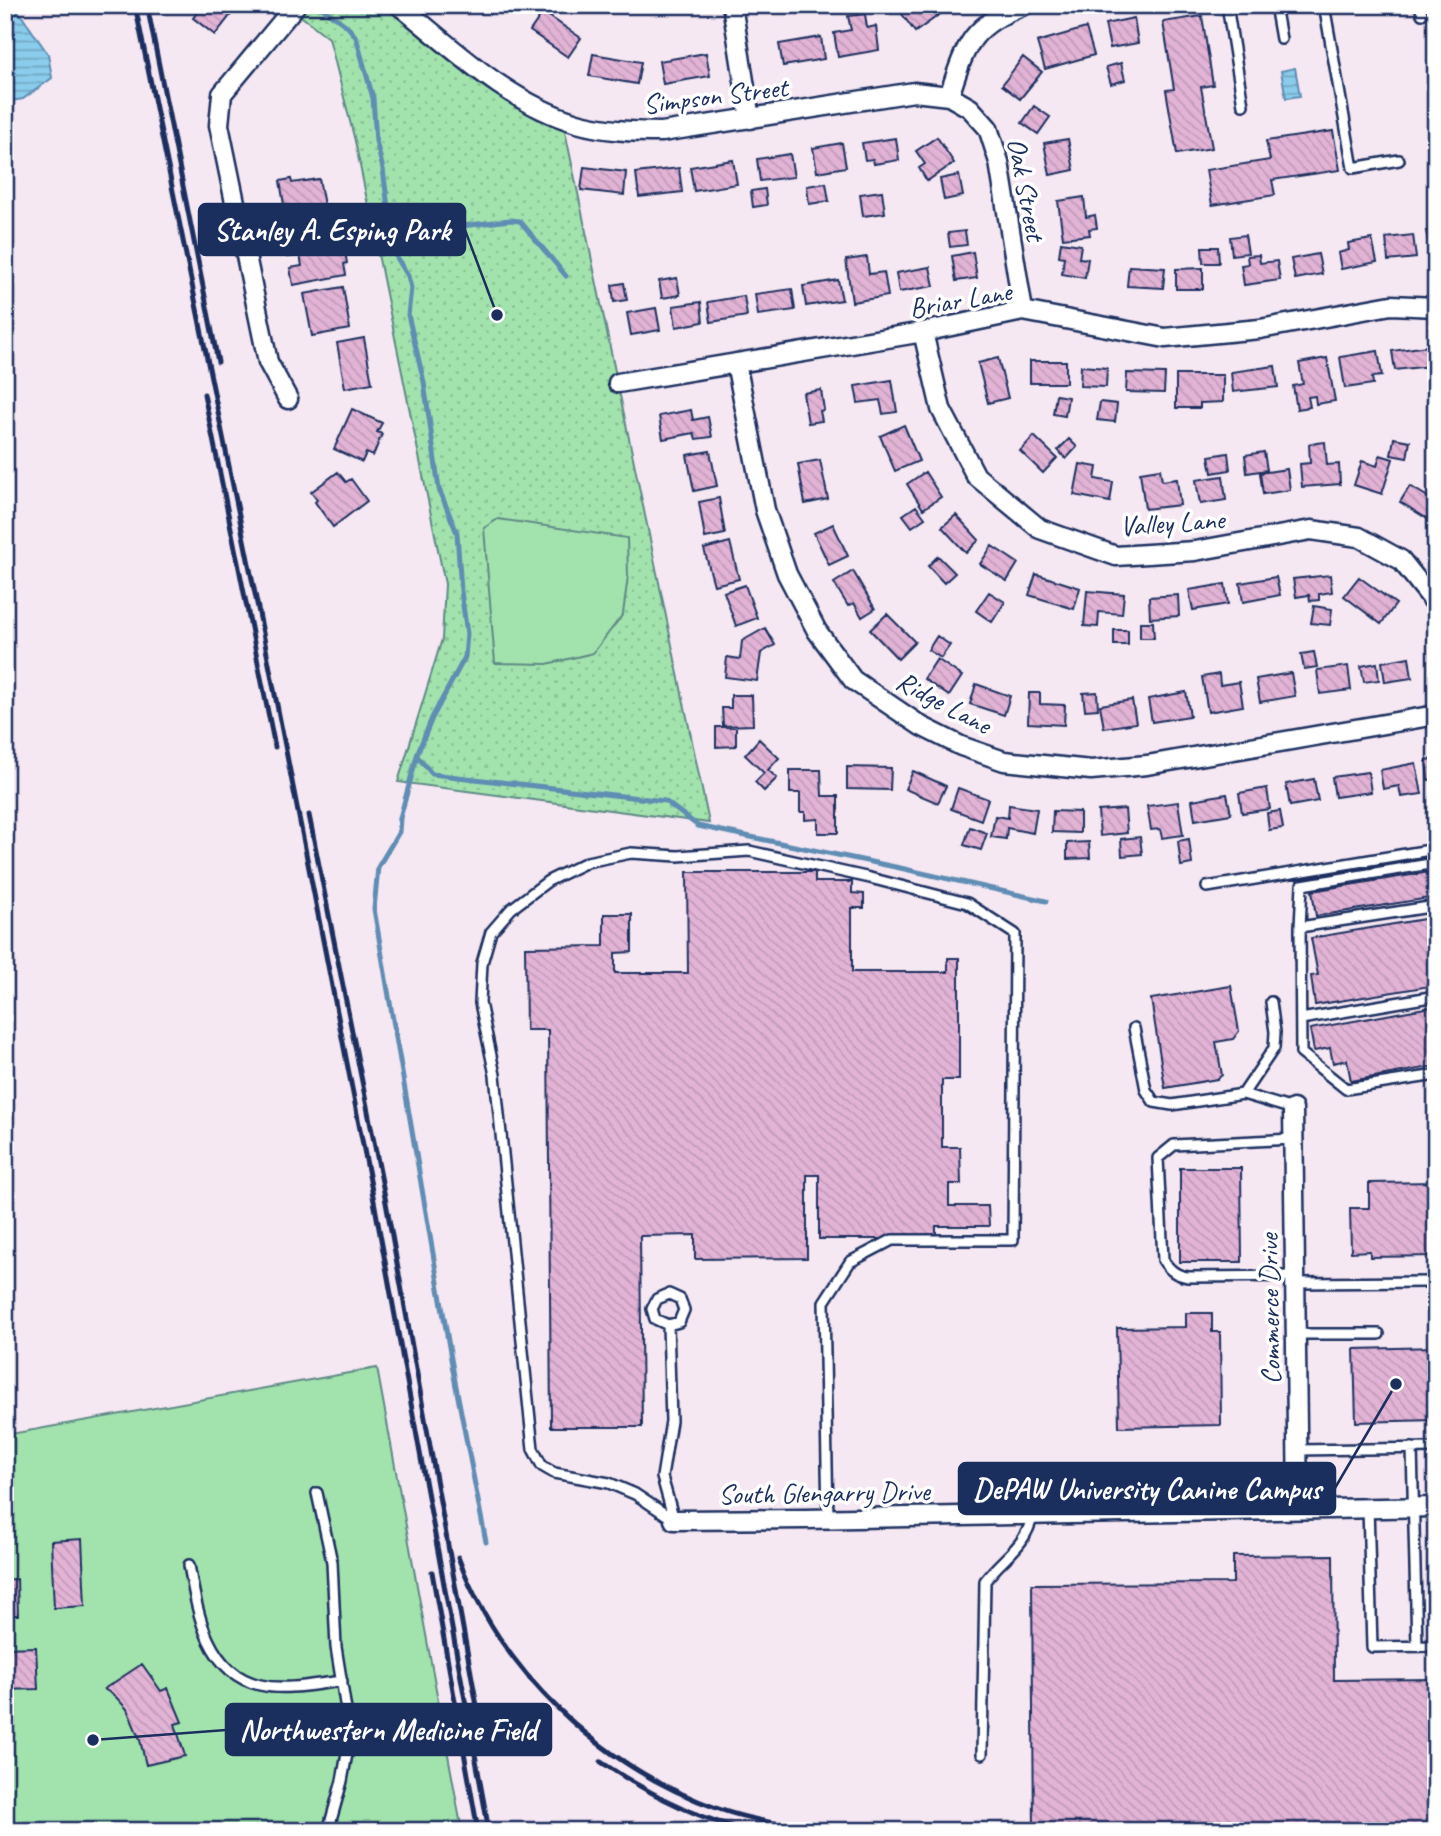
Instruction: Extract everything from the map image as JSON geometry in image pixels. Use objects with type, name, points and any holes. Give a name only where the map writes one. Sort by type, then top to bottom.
[{"type":"street","points":[[288,399],[268,362],[219,125],[222,94],[296,5]]},
{"type":"street","name":"Simpson Street","points":[[399,5],[495,82],[535,106],[578,123],[620,132],[663,132],[914,92],[949,96]]},
{"type":"street","points":[[732,5],[750,119]]},
{"type":"street","points":[[949,96],[971,38],[1014,7]]},
{"type":"street","name":"Oak Street","points":[[949,96],[970,108],[988,128],[999,162],[1023,311]]},
{"type":"street","name":"Briar Lane","points":[[618,383],[923,332],[1023,311],[1165,338],[1260,329],[1391,305],[1436,307]]},
{"type":"street","name":"Valley Lane","points":[[923,332],[941,409],[976,476],[1040,529],[1116,556],[1195,551],[1311,530],[1359,537],[1401,560],[1436,604]]},
{"type":"street","name":"Ridge Lane","points":[[736,363],[765,510],[787,574],[817,631],[853,680],[921,726],[961,746],[1004,761],[1091,770],[1147,765],[1436,715]]},
{"type":"street","name":"Commerce Drive","points":[[1293,1110],[1298,1509]]},
{"type":"street","name":"South Glengarry Drive","points":[[674,1520],[1436,1507]]},
{"type":"lane","points":[[1227,5],[1243,105]]},
{"type":"lane","points":[[1275,5],[1281,39]]},
{"type":"lane","points":[[1324,5],[1353,168],[1399,160]]},
{"type":"lane","points":[[1207,887],[1436,849]]},
{"type":"lane","points":[[674,1520],[635,1494],[608,1483],[554,1473],[542,1466],[533,1449],[495,1075],[481,1003],[482,963],[491,932],[511,909],[548,881],[587,862],[631,853],[678,856],[749,851],[870,877],[967,904],[1015,934],[1013,1240],[892,1240],[850,1262],[824,1302],[828,1519]]},
{"type":"lane","points":[[1436,863],[1302,885],[1300,928],[1301,1053],[1346,1089],[1436,1075]]},
{"type":"lane","points":[[1300,928],[1436,906]]},
{"type":"lane","points":[[1301,1019],[1436,996]]},
{"type":"lane","points":[[1243,1094],[1274,1048],[1271,1002]]},
{"type":"lane","points":[[1134,1028],[1146,1090],[1154,1102],[1172,1105],[1243,1094],[1293,1110]]},
{"type":"lane","points":[[1294,1139],[1174,1145],[1163,1151],[1158,1158],[1163,1260],[1169,1269],[1178,1276],[1188,1277],[1431,1282]]},
{"type":"lane","points":[[668,1325],[671,1421],[662,1477],[674,1520]]},
{"type":"lane","points":[[1296,1334],[1379,1334]]},
{"type":"lane","points":[[1412,1448],[1417,1646]]},
{"type":"lane","points":[[1297,1450],[1436,1448]]},
{"type":"lane","points":[[317,1493],[332,1562],[337,1647],[349,1743],[328,1831]]},
{"type":"lane","points":[[1368,1507],[1372,1647],[1436,1646]]},
{"type":"lane","points":[[982,1754],[985,1581],[1029,1532],[1033,1514]]},
{"type":"lane","points":[[188,1565],[199,1621],[219,1657],[235,1674],[259,1685],[289,1687],[342,1681]]},
{"type":"green space","points":[[303,5],[396,5],[564,126],[709,823],[398,782],[442,639],[445,584],[355,141],[329,38],[297,13]]},
{"type":"green space","points":[[498,519],[627,538],[628,576],[623,614],[593,653],[547,664],[495,663],[484,528]]},
{"type":"green space","points":[[377,1368],[462,1831],[5,1831],[5,1435]]},
{"type":"water","points":[[5,5],[14,5],[48,54],[52,78],[23,99],[5,102]]},
{"type":"water","points":[[1295,68],[1300,96],[1286,98],[1281,71]]},
{"type":"building","points":[[202,5],[233,5],[236,8],[215,35],[193,18]]},
{"type":"building","points":[[500,5],[523,5],[514,16]]},
{"type":"building","points":[[912,5],[953,5],[915,32],[902,14]]},
{"type":"building","points":[[543,12],[581,38],[568,57],[530,31]]},
{"type":"building","points":[[865,14],[867,28],[876,26],[879,50],[838,57],[834,33],[851,30],[848,16]]},
{"type":"building","points":[[1202,16],[1213,85],[1201,87],[1212,148],[1177,154],[1166,90],[1174,89],[1163,22]]},
{"type":"building","points":[[1134,18],[1138,43],[1110,48],[1105,24]]},
{"type":"building","points":[[1086,28],[1094,55],[1045,69],[1037,42]]},
{"type":"building","points":[[821,37],[824,59],[783,66],[779,44]]},
{"type":"building","points":[[706,53],[710,76],[663,84],[659,61]]},
{"type":"building","points":[[593,54],[641,62],[637,84],[589,76]]},
{"type":"building","points":[[1023,57],[1042,72],[1020,99],[1002,85]]},
{"type":"building","points":[[1121,63],[1125,80],[1111,84],[1106,67]]},
{"type":"building","points":[[1034,106],[1050,117],[1038,134],[1022,123]]},
{"type":"building","points":[[1333,131],[1340,170],[1272,180],[1275,195],[1212,205],[1206,170],[1270,160],[1266,141]]},
{"type":"building","points":[[937,137],[954,163],[927,181],[919,168],[925,164],[916,151]]},
{"type":"building","points":[[896,138],[899,160],[874,164],[873,159],[865,160],[862,143]]},
{"type":"building","points":[[1068,139],[1074,170],[1050,175],[1044,143]]},
{"type":"building","points":[[842,143],[846,167],[817,172],[813,148]]},
{"type":"building","points":[[790,154],[794,177],[760,181],[757,159]]},
{"type":"building","points":[[733,160],[737,184],[694,191],[690,167]]},
{"type":"building","points":[[584,167],[626,172],[624,195],[581,190]]},
{"type":"building","points":[[679,168],[682,192],[639,197],[636,173]]},
{"type":"building","points":[[959,175],[963,196],[944,200],[940,179]]},
{"type":"building","points":[[291,179],[292,183],[319,179],[327,221],[288,228],[280,181]]},
{"type":"building","points":[[826,183],[829,201],[809,204],[807,186]]},
{"type":"building","points":[[765,189],[767,205],[753,207],[751,191]]},
{"type":"building","points":[[882,191],[885,213],[863,216],[860,194]]},
{"type":"building","points":[[1084,197],[1086,217],[1095,215],[1097,228],[1089,229],[1090,235],[1063,238],[1058,201]]},
{"type":"building","points":[[1436,228],[1436,256],[1432,257],[1426,231]]},
{"type":"building","points":[[337,231],[339,242],[343,241],[346,275],[293,285],[290,268],[302,266],[300,255],[287,257],[284,240]]},
{"type":"building","points":[[965,231],[967,245],[950,247],[948,233]]},
{"type":"building","points":[[1245,235],[1248,253],[1232,255],[1230,237]]},
{"type":"building","points":[[1413,235],[1416,258],[1388,261],[1386,238]]},
{"type":"building","points":[[1372,239],[1377,262],[1341,269],[1338,253],[1349,250],[1348,243]]},
{"type":"building","points":[[1061,242],[1081,245],[1079,258],[1088,259],[1085,278],[1062,274],[1064,257],[1059,256]]},
{"type":"building","points":[[1202,247],[1218,247],[1219,263],[1203,263]]},
{"type":"building","points":[[973,252],[977,278],[956,281],[952,256]]},
{"type":"building","points":[[1318,254],[1322,274],[1295,279],[1291,259]]},
{"type":"building","points":[[1259,255],[1260,263],[1277,261],[1280,280],[1244,285],[1241,265],[1248,264],[1247,256]]},
{"type":"building","points":[[867,257],[869,274],[884,272],[888,296],[852,302],[846,260]]},
{"type":"building","points":[[1129,266],[1165,268],[1163,288],[1127,286]]},
{"type":"building","points":[[930,267],[934,286],[899,292],[896,273]]},
{"type":"building","points":[[1203,268],[1203,289],[1176,289],[1176,269]]},
{"type":"building","points":[[677,278],[680,295],[662,298],[659,281]]},
{"type":"building","points":[[838,280],[842,300],[806,306],[803,286]]},
{"type":"building","points":[[624,283],[627,300],[614,302],[612,285]]},
{"type":"building","points":[[343,287],[350,329],[312,336],[304,294]]},
{"type":"building","points":[[792,289],[795,310],[758,315],[755,294]]},
{"type":"building","points":[[744,296],[747,316],[711,322],[708,302]]},
{"type":"building","points":[[701,302],[703,322],[676,327],[673,306]]},
{"type":"building","points":[[656,308],[660,330],[631,335],[627,313]]},
{"type":"building","points":[[364,338],[372,383],[345,388],[337,343]]},
{"type":"building","points":[[1428,346],[1430,366],[1395,370],[1392,351]]},
{"type":"building","points":[[1378,351],[1382,376],[1372,377],[1373,384],[1345,388],[1340,357]]},
{"type":"building","points":[[998,358],[1008,398],[988,403],[978,363]]},
{"type":"building","points":[[1327,358],[1335,401],[1316,404],[1315,396],[1308,397],[1310,407],[1297,409],[1293,386],[1303,384],[1299,363]]},
{"type":"building","points":[[1030,361],[1066,361],[1066,383],[1030,383]]},
{"type":"building","points":[[1081,366],[1107,368],[1106,387],[1080,386]]},
{"type":"building","points":[[1275,366],[1278,387],[1233,392],[1231,372]]},
{"type":"building","points":[[1127,373],[1165,374],[1164,393],[1126,392]]},
{"type":"building","points":[[1176,375],[1223,375],[1223,402],[1200,403],[1200,408],[1176,408]]},
{"type":"building","points":[[892,380],[897,412],[883,414],[880,400],[858,403],[855,386]]},
{"type":"building","points":[[821,390],[824,410],[820,411],[822,421],[808,423],[803,393]]},
{"type":"building","points":[[1056,395],[1068,397],[1065,416],[1053,414]]},
{"type":"building","points":[[1100,402],[1117,404],[1115,422],[1097,420]]},
{"type":"building","points":[[352,409],[382,423],[377,432],[382,434],[373,456],[366,453],[362,462],[334,449]]},
{"type":"building","points":[[691,410],[693,420],[708,417],[712,437],[696,439],[694,433],[663,439],[659,416]]},
{"type":"building","points":[[904,425],[919,461],[895,471],[880,436]]},
{"type":"building","points":[[1034,436],[1057,458],[1043,473],[1020,451]]},
{"type":"building","points":[[1394,438],[1410,441],[1407,458],[1391,455]]},
{"type":"building","points":[[1069,439],[1077,447],[1066,459],[1058,450]]},
{"type":"building","points":[[1325,442],[1327,465],[1339,464],[1340,484],[1302,487],[1300,464],[1310,463],[1309,444]]},
{"type":"building","points":[[710,451],[717,486],[694,491],[687,455]]},
{"type":"building","points":[[1264,452],[1267,470],[1247,473],[1245,455]]},
{"type":"building","points":[[1228,453],[1230,470],[1212,473],[1209,456]]},
{"type":"building","points":[[1380,455],[1393,459],[1382,494],[1354,485],[1362,461],[1377,466]]},
{"type":"building","points":[[820,460],[828,499],[805,504],[798,464]]},
{"type":"building","points":[[1080,464],[1097,467],[1095,479],[1113,482],[1110,502],[1074,495]]},
{"type":"building","points":[[1160,469],[1162,481],[1177,479],[1180,505],[1145,509],[1140,472]]},
{"type":"building","points":[[1287,469],[1290,490],[1263,494],[1260,473]]},
{"type":"building","points":[[338,472],[346,482],[351,479],[367,501],[333,527],[311,492]]},
{"type":"building","points":[[925,472],[941,497],[923,509],[907,484]]},
{"type":"building","points":[[1223,476],[1226,500],[1200,504],[1196,480]]},
{"type":"building","points":[[1410,486],[1436,502],[1436,512],[1431,521],[1400,502]]},
{"type":"building","points":[[719,498],[725,534],[705,538],[699,502]]},
{"type":"building","points":[[916,506],[925,518],[912,527],[903,515]]},
{"type":"building","points":[[956,515],[979,540],[966,553],[942,527]]},
{"type":"building","points":[[833,524],[848,556],[829,565],[814,533]]},
{"type":"building","points":[[730,542],[739,579],[714,585],[704,549]]},
{"type":"building","points":[[992,546],[1018,563],[1007,581],[980,564]]},
{"type":"building","points":[[938,556],[955,573],[944,583],[928,566]]},
{"type":"building","points":[[853,571],[875,609],[862,617],[854,603],[848,606],[834,583]]},
{"type":"building","points":[[1036,574],[1080,588],[1074,609],[1029,595]]},
{"type":"building","points":[[1330,575],[1332,592],[1319,594],[1319,600],[1310,601],[1309,595],[1296,597],[1293,579]]},
{"type":"building","points":[[1276,577],[1280,595],[1243,602],[1240,583]]},
{"type":"building","points":[[1359,577],[1396,604],[1381,624],[1344,596]]},
{"type":"building","points":[[1225,584],[1228,604],[1193,610],[1189,590]]},
{"type":"building","points":[[745,585],[757,618],[736,626],[724,592]]},
{"type":"building","points":[[1087,591],[1124,594],[1122,614],[1099,612],[1098,627],[1084,626]]},
{"type":"building","points":[[989,592],[1005,602],[992,622],[976,611]]},
{"type":"building","points":[[1178,595],[1179,616],[1150,618],[1149,597]]},
{"type":"building","points":[[1314,606],[1332,609],[1330,625],[1311,623]]},
{"type":"building","points":[[887,614],[915,642],[898,659],[870,630]]},
{"type":"building","points":[[1140,622],[1153,622],[1154,638],[1140,638]]},
{"type":"building","points":[[765,628],[775,645],[761,653],[757,681],[725,677],[727,657],[740,659],[742,641]]},
{"type":"building","points":[[1114,630],[1128,630],[1128,645],[1114,645]]},
{"type":"building","points":[[937,636],[950,645],[941,658],[928,650]]},
{"type":"building","points":[[1314,652],[1317,667],[1304,669],[1301,654]]},
{"type":"building","points":[[1409,657],[1412,678],[1385,682],[1382,662]]},
{"type":"building","points":[[937,659],[962,676],[949,696],[924,679]]},
{"type":"building","points":[[1377,663],[1379,680],[1364,682],[1361,666]]},
{"type":"building","points":[[1348,666],[1351,690],[1320,694],[1317,670]]},
{"type":"building","points":[[1291,673],[1295,696],[1260,702],[1256,679]]},
{"type":"building","points":[[1219,674],[1220,685],[1239,682],[1243,706],[1208,712],[1202,677]]},
{"type":"building","points":[[976,684],[1010,696],[1004,715],[970,704]]},
{"type":"building","points":[[1097,692],[1098,709],[1085,710],[1083,693]]},
{"type":"building","points":[[1186,692],[1190,716],[1152,722],[1148,699]]},
{"type":"building","points":[[1029,693],[1040,693],[1040,704],[1065,705],[1064,725],[1028,723]]},
{"type":"building","points":[[731,695],[752,695],[753,725],[723,726],[722,708],[731,708]]},
{"type":"building","points":[[1132,700],[1136,723],[1104,728],[1100,705]]},
{"type":"building","points":[[716,727],[736,727],[736,746],[716,747]]},
{"type":"building","points":[[759,739],[779,758],[768,770],[777,778],[764,791],[755,782],[764,773],[745,755]]},
{"type":"building","points":[[1436,759],[1436,779],[1428,780],[1426,760]]},
{"type":"building","points":[[1416,763],[1422,794],[1401,797],[1399,786],[1383,789],[1380,770]]},
{"type":"building","points":[[847,767],[891,768],[890,790],[847,789]]},
{"type":"building","points":[[790,770],[821,770],[822,796],[838,796],[838,833],[818,833],[818,819],[805,820],[805,812],[800,812],[800,793],[790,793]]},
{"type":"building","points":[[913,771],[946,786],[938,803],[905,789]]},
{"type":"building","points":[[1368,772],[1371,792],[1335,797],[1332,777]]},
{"type":"building","points":[[1314,779],[1318,801],[1290,806],[1286,784]]},
{"type":"building","points":[[958,788],[988,799],[981,820],[951,809]]},
{"type":"building","points":[[1267,788],[1270,809],[1242,813],[1239,793]]},
{"type":"building","points":[[1227,794],[1231,814],[1195,820],[1192,800]]},
{"type":"building","points":[[1178,802],[1183,835],[1162,838],[1160,829],[1151,830],[1147,806]]},
{"type":"building","points":[[1009,805],[1037,809],[1033,833],[1007,828],[1006,839],[991,837],[995,816],[1008,818]]},
{"type":"building","points":[[1125,809],[1127,833],[1100,836],[1098,811]]},
{"type":"building","points":[[1053,811],[1080,812],[1080,833],[1052,832]]},
{"type":"building","points":[[1280,811],[1283,828],[1269,830],[1267,813]]},
{"type":"building","points":[[970,827],[987,833],[981,850],[964,845]]},
{"type":"building","points":[[1140,837],[1142,854],[1122,856],[1121,839]]},
{"type":"building","points":[[1189,839],[1192,864],[1181,866],[1178,841]]},
{"type":"building","points":[[1089,842],[1090,858],[1067,859],[1067,843]]},
{"type":"building","points":[[1436,871],[1436,897],[1316,916],[1312,891]]},
{"type":"building","points":[[687,872],[815,872],[815,882],[852,882],[852,893],[864,894],[864,908],[852,908],[852,972],[948,972],[948,958],[959,958],[959,1080],[942,1080],[942,1147],[960,1147],[961,1184],[949,1184],[949,1206],[988,1206],[989,1226],[936,1226],[936,1239],[819,1239],[819,1175],[807,1175],[807,1258],[695,1259],[695,1235],[640,1236],[642,1427],[551,1427],[548,1030],[526,1030],[525,947],[604,946],[604,914],[632,914],[632,952],[615,953],[615,973],[688,973]]},
{"type":"building","points":[[1436,917],[1436,985],[1315,1005],[1311,976],[1318,975],[1311,938]]},
{"type":"building","points":[[1231,986],[1239,1031],[1233,1039],[1216,1042],[1222,1075],[1217,1079],[1165,1088],[1151,999]]},
{"type":"building","points":[[1436,1006],[1436,1066],[1351,1081],[1347,1060],[1333,1063],[1330,1048],[1314,1051],[1310,1029]]},
{"type":"building","points":[[1180,1168],[1241,1168],[1242,1262],[1180,1262]]},
{"type":"building","points":[[1436,1182],[1436,1256],[1370,1257],[1370,1251],[1351,1252],[1350,1208],[1369,1208],[1369,1183]]},
{"type":"building","points":[[1186,1313],[1212,1313],[1212,1332],[1220,1332],[1221,1425],[1119,1427],[1117,1328],[1186,1327]]},
{"type":"building","points":[[1436,1347],[1436,1420],[1356,1422],[1354,1349]]},
{"type":"building","points":[[82,1539],[85,1606],[54,1608],[51,1541]]},
{"type":"building","points":[[1333,1555],[1334,1680],[1436,1679],[1436,1831],[1034,1831],[1032,1584],[1233,1583],[1233,1556]]},
{"type":"building","points":[[17,1579],[18,1615],[5,1615],[5,1580]]},
{"type":"building","points":[[36,1647],[38,1689],[5,1690],[5,1648]]},
{"type":"building","points":[[142,1664],[161,1691],[168,1688],[182,1722],[175,1724],[185,1756],[146,1765],[140,1740],[127,1709],[104,1689]]},
{"type":"waterway","points":[[318,5],[347,26],[356,37],[373,98],[376,141],[383,169],[394,253],[408,276],[411,288],[408,315],[424,382],[439,489],[457,533],[467,634],[465,657],[432,718],[418,752],[400,818],[399,832],[378,867],[374,909],[454,1376],[486,1542]]},
{"type":"waterway","points":[[391,235],[520,221],[566,276]]},
{"type":"waterway","points":[[417,756],[432,774],[665,801],[698,826],[1046,901]]},
{"type":"railway","points":[[135,5],[262,628],[374,1201],[489,1831]]},
{"type":"railway","points":[[147,5],[218,362]]},
{"type":"railway","points":[[204,394],[275,747]]},
{"type":"railway","points":[[309,815],[385,1197],[477,1706]]},
{"type":"railway","points":[[458,1557],[477,1600],[501,1640],[529,1677],[561,1711],[596,1742],[676,1791],[719,1809],[818,1831]]},
{"type":"railway","points":[[432,1572],[478,1831]]},
{"type":"railway","points":[[601,1762],[672,1803],[729,1826],[749,1831]]},
{"type":"railway","points":[[809,1828],[862,1830],[1019,1827]]},
{"type":"place","name":"Stanley A. Esping Park","points":[[497,315]]},
{"type":"place","name":"DePAW University Canine Campus","points":[[1396,1384]]},
{"type":"place","name":"Northwestern Medicine Field","points":[[93,1740]]}]
